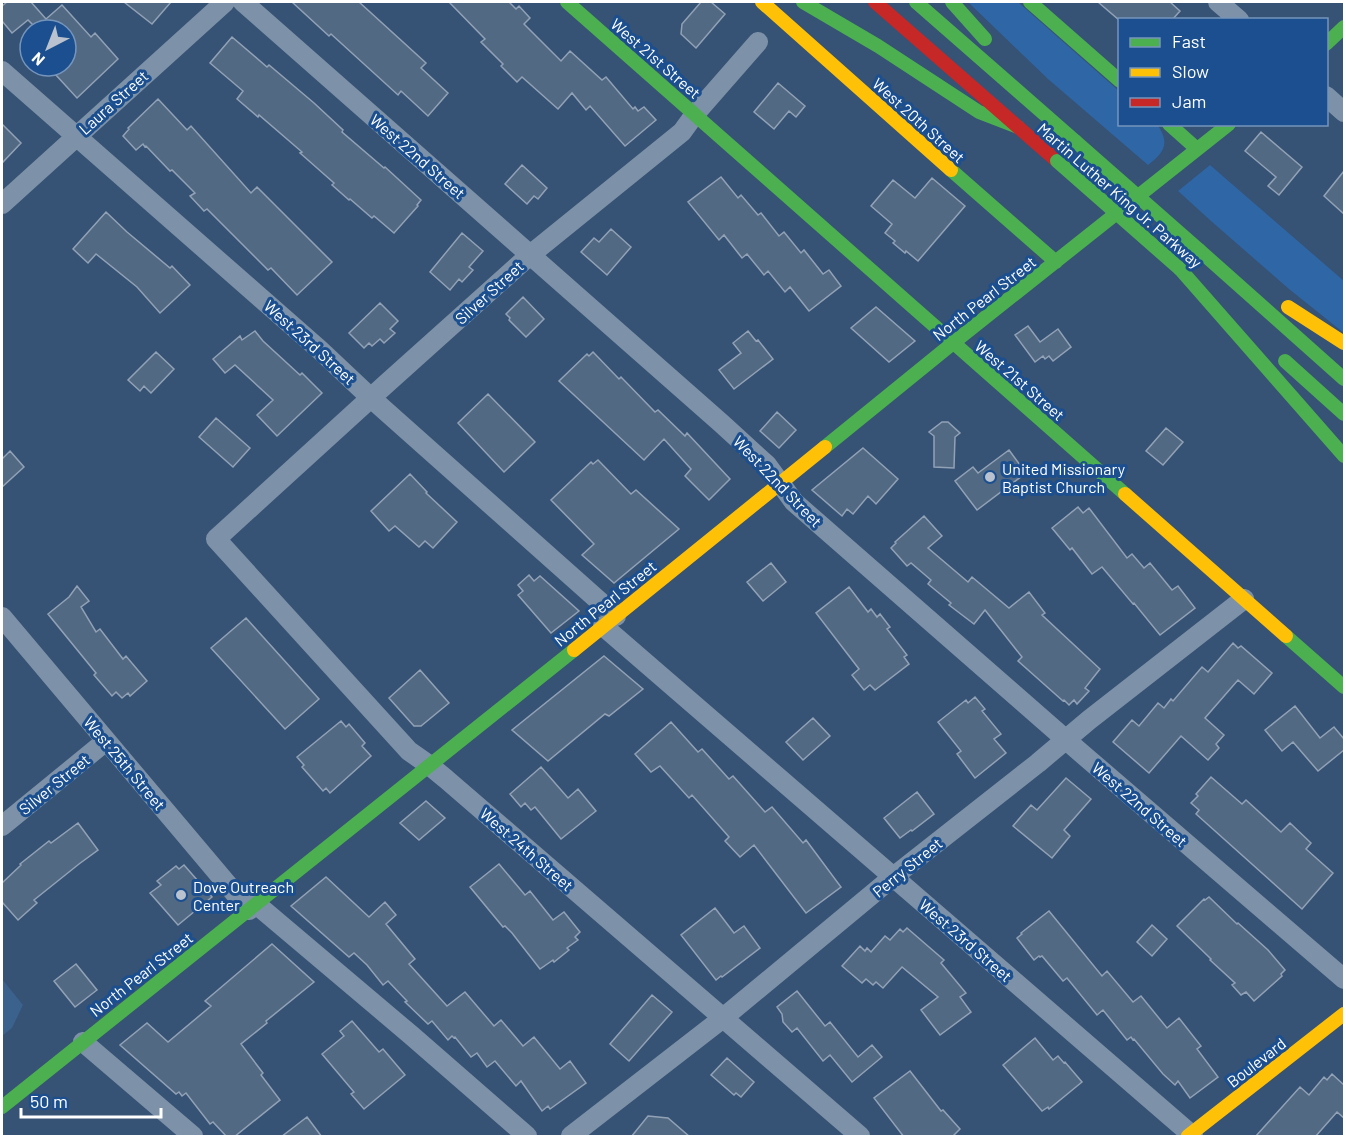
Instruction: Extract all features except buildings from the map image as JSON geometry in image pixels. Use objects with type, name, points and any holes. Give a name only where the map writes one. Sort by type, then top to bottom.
[{"type":"main road","name":"West 21st Street","points":[[567,2],[1344,687]]},
{"type":"main road","name":"West 20th Street","points":[[762,2],[1056,262]]},
{"type":"main road","points":[[803,2],[878,46],[980,112],[1018,127]]},
{"type":"main road","name":"Martin Luther King Jr. Parkway","points":[[875,2],[1258,337]]},
{"type":"main road","name":"Martin Luther King Jr. Parkway","points":[[916,2],[1344,378]]},
{"type":"main road","points":[[952,2],[991,45]]},
{"type":"main road","points":[[1030,2],[1118,80]]},
{"type":"main road","points":[[1328,42],[1344,27]]},
{"type":"main road","points":[[1006,63],[1076,141]]},
{"type":"main road","points":[[1171,126],[1197,149]]},
{"type":"main road","name":"North Pearl Street","points":[[2,1107],[1226,126]]},
{"type":"main road","points":[[1198,250],[1344,343]]},
{"type":"main road","points":[[1180,269],[1344,456]]},
{"type":"main road","points":[[1275,353],[1344,414]]},
{"type":"main road","name":"Boulevard","points":[[1190,1136],[1344,1014]]},
{"type":"street","name":"Laura Street","points":[[2,204],[225,2]]},
{"type":"street","name":"West 22nd Street","points":[[243,2],[721,423],[767,465],[794,502],[1344,979]]},
{"type":"street","points":[[1218,2],[1237,18]]},
{"type":"street","name":"Silver Street","points":[[216,539],[530,255],[682,132],[694,114],[758,42]]},
{"type":"street","name":"West 23rd Street","points":[[2,71],[320,350],[609,621],[893,878],[1190,1136]]},
{"type":"street","points":[[1328,98],[1344,112]]},
{"type":"street","name":"West 24th Street","points":[[216,539],[409,750],[860,1137]]},
{"type":"street","name":"Perry Street","points":[[570,1137],[723,1018],[893,878],[1038,764],[1089,720],[1244,599]]},
{"type":"street","name":"West 25th Street","points":[[2,617],[106,741],[253,907],[411,1035],[527,1137]]},
{"type":"street","name":"Silver Street","points":[[2,826],[106,741]]},
{"type":"street","points":[[83,1042],[193,1137]]},
{"type":"shaded area","points":[[968,2],[1018,2],[1118,90],[1118,126],[1158,126],[1164,142],[1162,151],[1148,165],[1048,79]]},
{"type":"shaded area","points":[[1210,165],[1344,281],[1344,333],[1289,289],[1178,191]]},
{"type":"shaded area","points":[[2,979],[23,1005],[12,1028],[2,1036]]},
{"type":"traffic: fast","points":[[567,2],[1125,494]]},
{"type":"traffic: fast","points":[[803,2],[878,46],[979,112],[1018,127]]},
{"type":"traffic: fast","points":[[916,2],[1075,141]]},
{"type":"traffic: fast","points":[[952,2],[985,39]]},
{"type":"traffic: fast","points":[[1030,2],[1118,79]]},
{"type":"traffic: fast","points":[[1328,42],[1344,27]]},
{"type":"traffic: fast","points":[[1171,126],[1197,149]]},
{"type":"traffic: fast","points":[[825,447],[1226,126]]},
{"type":"traffic: fast","points":[[1075,141],[1199,250]]},
{"type":"traffic: fast","points":[[1057,161],[1180,269]]},
{"type":"traffic: fast","points":[[951,170],[1056,262]]},
{"type":"traffic: fast","points":[[1199,250],[1344,379]]},
{"type":"traffic: fast","points":[[1180,269],[1344,456]]},
{"type":"traffic: fast","points":[[1285,361],[1344,414]]},
{"type":"traffic: fast","points":[[1286,636],[1344,687]]},
{"type":"traffic: fast","points":[[2,1107],[574,650]]},
{"type":"traffic: slow","points":[[762,2],[951,170]]},
{"type":"traffic: slow","points":[[1288,307],[1344,343]]},
{"type":"traffic: slow","points":[[574,650],[825,447]]},
{"type":"traffic: slow","points":[[1125,494],[1286,636]]},
{"type":"traffic: slow","points":[[1188,1136],[1344,1014]]},
{"type":"traffic: jam","points":[[875,2],[1057,161]]},
{"type":"place","name":"United Missionary Baptist Church","points":[[990,477]]},
{"type":"place","name":"Dove Outreach Center","points":[[181,895]]}]
